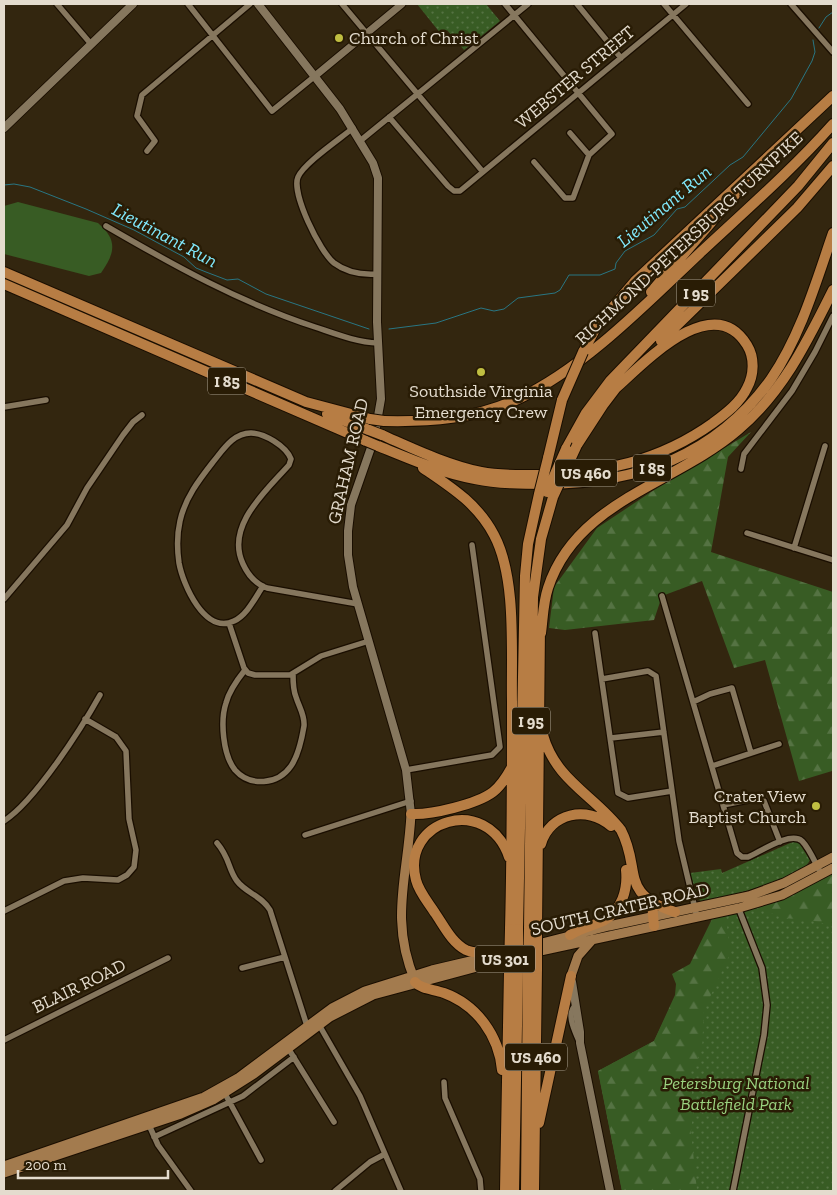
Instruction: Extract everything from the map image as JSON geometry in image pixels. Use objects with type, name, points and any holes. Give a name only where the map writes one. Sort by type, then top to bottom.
[{"type":"highway","points":[[546,494],[548,458],[562,400],[583,352],[597,326],[634,281],[833,96]]},
{"type":"highway","name":"RICHMOND-PETERSBURG TURNPIKE","points":[[4,272],[330,410],[384,421],[454,419],[504,405],[555,378],[600,343],[649,302],[787,172],[833,124]]},
{"type":"highway","name":"I 95","points":[[524,929],[523,632],[525,576],[534,533],[546,494],[566,449],[586,413],[610,381],[792,193],[833,143]]},
{"type":"highway","points":[[600,343],[650,293],[767,159]]},
{"type":"highway","name":"I 95","points":[[514,1191],[523,970],[533,597],[538,556],[548,514],[546,494],[616,388],[648,353],[797,208],[833,166]]},
{"type":"highway","name":"I 85","points":[[4,284],[366,441],[380,441],[412,460],[464,477],[512,484],[600,481],[628,476],[666,462],[714,435],[750,404],[782,361],[812,294],[833,233]]},
{"type":"highway","points":[[812,294],[833,248]]},
{"type":"highway","points":[[540,633],[545,599],[551,579],[564,554],[577,537],[608,510],[708,453],[752,418],[781,386],[793,368],[833,290]]},
{"type":"highway","name":"US 460","points":[[284,392],[306,406],[369,430],[380,441],[441,460],[482,472],[509,475],[555,474],[607,470],[672,448],[721,417],[737,402],[748,388],[752,375],[752,359],[748,347],[735,332],[722,327],[705,326],[674,337],[616,388]]},
{"type":"highway","name":"US 460","points":[[412,460],[446,483],[474,507],[487,523],[501,552],[509,582],[512,732],[511,864],[524,929]]},
{"type":"highway","name":"US 460","points":[[505,1191],[506,1119],[523,970],[524,929],[538,855],[539,597],[548,514]]},
{"type":"highway","points":[[512,732],[523,632]]},
{"type":"highway","points":[[540,720],[548,752],[557,768],[621,830],[627,843],[633,880],[639,890],[652,903],[674,912]]},
{"type":"highway","points":[[411,814],[427,814],[486,796],[498,787],[512,766]]},
{"type":"highway","points":[[538,855],[542,839],[548,830],[559,820],[572,815],[590,815],[602,819],[611,826],[620,839],[626,877],[622,901],[614,912],[604,920],[579,929],[570,935]]},
{"type":"highway","points":[[504,953],[496,951],[472,952],[457,944],[419,889],[415,879],[414,864],[420,845],[428,833],[442,824],[463,819],[482,823],[495,832],[504,845],[511,864]]},
{"type":"highway","points":[[652,903],[654,921]]},
{"type":"highway","name":"I 95","points":[[523,970],[526,1191]]},
{"type":"highway","name":"US 460","points":[[523,970],[535,1144],[534,1191]]},
{"type":"highway","points":[[535,1144],[571,976]]},
{"type":"highway","points":[[414,979],[421,987],[457,999],[474,1011],[488,1028],[501,1060],[506,1119]]},
{"type":"main road","points":[[4,128],[133,4]]},
{"type":"main road","name":"GRAHAM ROAD","points":[[258,4],[315,76],[352,128],[373,163],[378,178],[379,415],[352,505],[348,531],[350,570],[406,770],[411,801],[400,909],[404,942],[414,979]]},
{"type":"main road","name":"SOUTH CRATER ROAD","points":[[819,870],[833,857]]},
{"type":"main road","name":"SOUTH CRATER ROAD","points":[[4,1166],[224,1091],[317,1022],[355,1003],[414,979],[570,935],[654,921],[737,904],[776,886],[819,870],[833,868]]},
{"type":"main road","name":"SOUTH CRATER ROAD","points":[[414,979],[595,938],[654,921],[674,912],[696,913]]},
{"type":"main road","points":[[595,938],[578,956],[571,976],[580,1043],[610,1191]]},
{"type":"main road","name":"SOUTH CRATER ROAD","points":[[4,1173],[196,1108],[288,1048],[308,1029]]},
{"type":"street","points":[[57,4],[91,44]]},
{"type":"street","points":[[188,4],[272,111],[402,4]]},
{"type":"street","points":[[147,151],[155,141],[137,116],[142,95],[250,4]]},
{"type":"street","points":[[342,4],[483,172]]},
{"type":"street","points":[[505,4],[612,134],[589,155],[575,196],[570,200],[565,198],[534,162]]},
{"type":"street","points":[[360,141],[528,4]]},
{"type":"street","points":[[577,4],[621,58]]},
{"type":"street","points":[[664,4],[748,104]]},
{"type":"street","name":"WEBSTER STREET","points":[[390,117],[448,186],[454,191],[462,190],[686,4]]},
{"type":"street","points":[[791,4],[833,52]]},
{"type":"street","points":[[352,128],[301,171],[296,182],[297,193],[324,252],[332,262],[354,272],[377,274]]},
{"type":"street","points":[[570,133],[589,155]]},
{"type":"street","points":[[106,226],[197,276],[270,311],[358,340],[378,342]]},
{"type":"street","points":[[741,469],[744,454],[792,391],[833,316]]},
{"type":"street","points":[[4,407],[46,400]]},
{"type":"street","points":[[4,599],[67,525],[87,488],[122,435],[132,422],[142,416]]},
{"type":"street","points":[[263,586],[243,615],[229,623],[219,624],[208,618],[193,598],[183,576],[179,561],[178,541],[184,509],[199,481],[226,446],[243,434],[260,434],[278,445],[290,456],[291,462],[247,516],[238,537],[239,552],[243,566],[252,579],[263,586],[358,604]]},
{"type":"street","points":[[794,548],[825,446]]},
{"type":"street","points":[[747,533],[833,560]]},
{"type":"street","points":[[406,770],[492,756],[500,747],[472,545]]},
{"type":"street","points":[[662,596],[737,853],[742,857],[748,858],[790,838],[801,841],[819,870]]},
{"type":"street","points":[[229,623],[245,670],[255,675],[293,674],[321,656],[369,641]]},
{"type":"street","points":[[595,633],[618,793],[626,798],[672,791]]},
{"type":"street","points":[[245,670],[229,695],[224,720],[228,758],[234,769],[244,777],[256,782],[275,779],[288,770],[295,760],[304,720],[296,696],[293,674]]},
{"type":"street","points":[[602,679],[651,672],[656,676],[679,841],[696,913]]},
{"type":"street","points":[[693,702],[710,694],[732,688],[752,753]]},
{"type":"street","points":[[4,821],[17,811],[34,792],[100,695]]},
{"type":"street","points":[[4,911],[64,882],[83,878],[118,880],[127,875],[134,867],[136,850],[129,819],[126,751],[116,737],[85,719]]},
{"type":"street","points":[[610,738],[664,732]]},
{"type":"street","points":[[712,766],[779,744]]},
{"type":"street","points":[[723,805],[762,799],[766,802],[780,842]]},
{"type":"street","points":[[305,834],[411,801]]},
{"type":"street","points":[[217,843],[228,857],[237,882],[262,900],[270,910],[308,1029]]},
{"type":"street","points":[[733,1191],[764,1035],[767,1005],[762,968],[737,904]]},
{"type":"street","points":[[242,968],[285,957]]},
{"type":"street","name":"BLAIR ROAD","points":[[4,1040],[168,958]]},
{"type":"street","points":[[317,1022],[360,1096],[401,1191]]},
{"type":"street","points":[[288,1048],[334,1122]]},
{"type":"street","points":[[154,1137],[230,1103],[257,1086],[294,1057]]},
{"type":"street","points":[[444,1082],[445,1098],[480,1179],[482,1191]]},
{"type":"street","points":[[224,1091],[261,1160]]},
{"type":"street","points":[[149,1125],[154,1137],[191,1191]]},
{"type":"street","points":[[335,1191],[370,1162],[384,1154]]},
{"type":"green space","points":[[417,4],[486,4],[500,21],[464,50],[447,30],[441,34]]},
{"type":"green space","points":[[18,202],[98,223],[109,235],[112,247],[109,259],[101,273],[89,276],[4,254],[4,206]]},
{"type":"green space","points":[[751,432],[728,457],[711,552],[833,592],[832,771],[799,781],[765,660],[734,668],[702,581],[662,596],[654,620],[565,630],[549,628],[554,587],[597,528],[651,492]]},
{"type":"green space","points":[[797,840],[810,860],[804,867],[778,881],[761,887],[702,902],[698,899],[690,873],[721,869],[722,873]]},
{"type":"green space","name":"Petersburg National Battlefield Park","points":[[833,873],[833,1191],[622,1191],[598,1071],[654,1041],[713,919],[771,903]]},
{"type":"green space","points":[[833,873],[833,928],[817,921],[780,917],[762,906],[793,895]]},
{"type":"green space","points":[[726,916],[730,954],[704,1010],[702,1050],[691,1071],[693,1113],[691,1132],[697,1191],[622,1191],[598,1071],[654,1041],[675,995],[676,984],[672,974],[690,964],[712,919]]},
{"type":"waterway","name":"Lieutinant Run","points":[[819,28],[826,17],[833,12]]},
{"type":"waterway","name":"Lieutinant Run","points":[[389,329],[436,323],[481,308],[494,311],[504,309],[518,298],[555,293],[560,290],[569,275],[600,275],[615,269],[616,263],[625,251],[654,235],[677,209],[685,207],[730,165],[743,157],[791,99],[812,61],[815,52],[813,40]]},
{"type":"waterway","name":"Lieutinant Run","points":[[4,185],[14,184],[30,187],[86,209],[134,230],[184,257],[196,268],[227,280],[238,279],[266,294],[369,329]]},
{"type":"place","name":"Church of Christ","points":[[339,38]]},
{"type":"place","name":"Southside Virginia Emergency Crew","points":[[481,372]]},
{"type":"place","name":"Crater View Baptist Church","points":[[816,806]]}]
